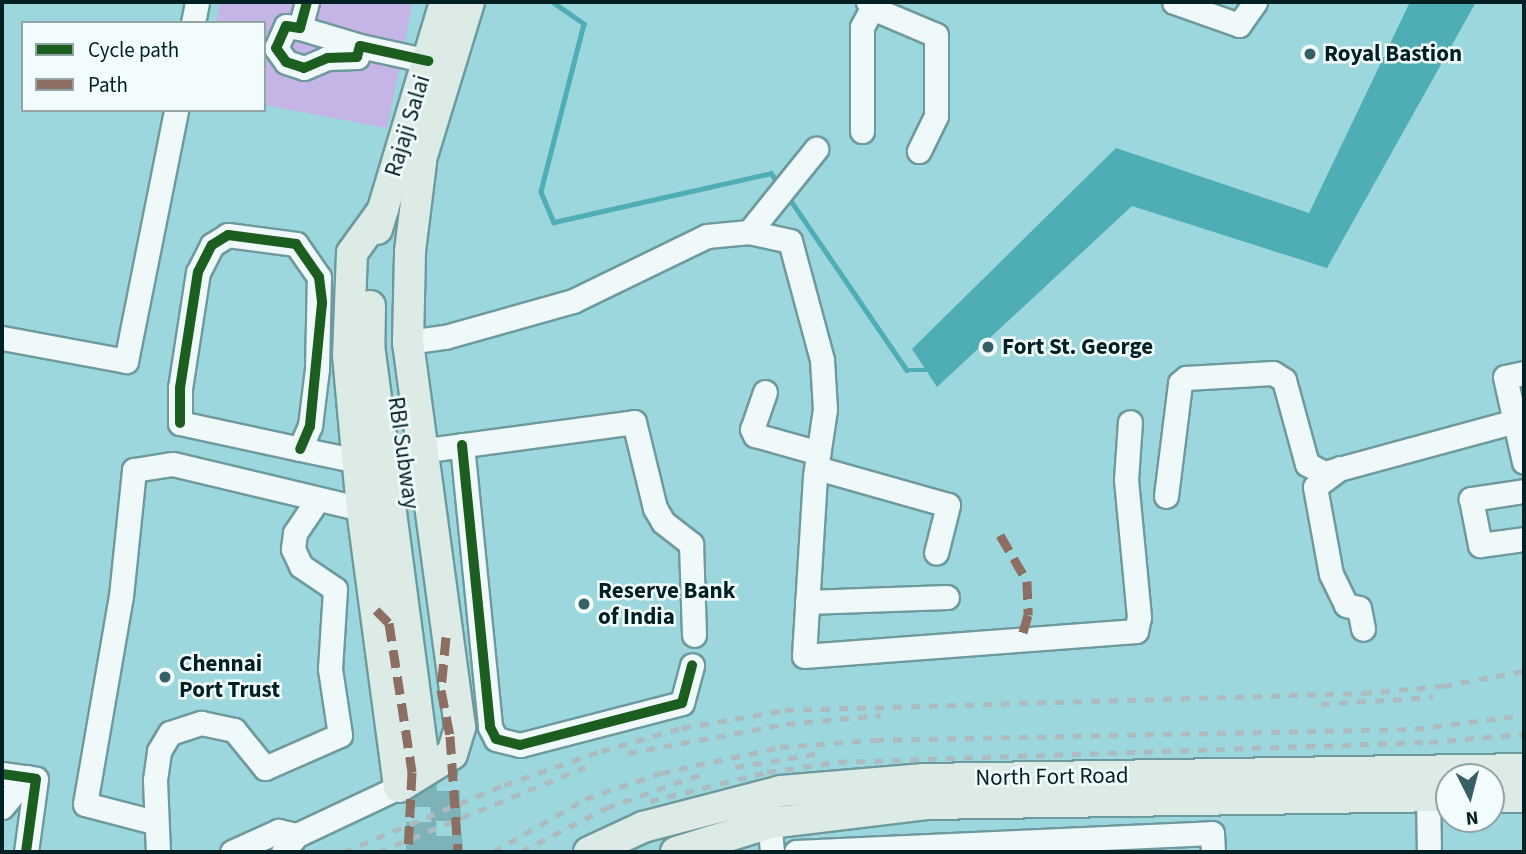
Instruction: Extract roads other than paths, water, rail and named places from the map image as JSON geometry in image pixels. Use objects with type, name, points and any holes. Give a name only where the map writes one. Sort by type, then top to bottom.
[{"type":"main road","name":"Rajaji Salai","points":[[383,210],[445,2]]},
{"type":"main road","name":"Rajaji Salai","points":[[421,163],[469,2]]},
{"type":"main road","points":[[383,210],[352,253],[348,355],[362,509],[398,787],[452,754],[459,737],[408,342],[410,251],[421,163]]},
{"type":"main road","name":"RBI Subway","points":[[383,210],[371,253],[369,345],[432,747],[391,371],[387,282],[398,231],[421,163]]},
{"type":"main road","name":"North Fort Road","points":[[589,852],[643,827],[775,807],[923,779],[1524,769]]},
{"type":"main road","name":"North Fort Road","points":[[676,852],[775,807],[1435,796]]},
{"type":"main road","points":[[1505,796],[1524,797]]},
{"type":"street","points":[[193,21],[197,2]]},
{"type":"street","points":[[299,28],[307,2]]},
{"type":"street","points":[[1174,2],[1238,25],[1255,2]]},
{"type":"street","points":[[862,131],[862,27],[870,5],[936,35],[936,116],[919,151]]},
{"type":"street","points":[[360,46],[357,57],[327,58],[304,68],[286,62],[276,48],[286,26],[428,61]]},
{"type":"street","points":[[2,338],[126,361],[176,112]]},
{"type":"street","points":[[749,232],[816,149]]},
{"type":"street","points":[[408,342],[445,337],[573,301],[707,236],[749,232],[790,241],[802,276],[822,360],[825,409],[818,461],[804,656],[1136,631],[1139,617],[1126,480],[1130,422]]},
{"type":"street","points":[[300,449],[310,426],[322,303],[319,277],[296,244],[228,235],[212,245],[198,272],[180,388],[180,423],[300,449],[358,461]]},
{"type":"street","points":[[1166,496],[1180,383],[1186,378],[1273,373],[1288,390],[1307,464],[1324,473],[1515,421]]},
{"type":"street","points":[[1524,373],[1505,377],[1524,462]]},
{"type":"street","points":[[765,392],[752,429],[755,435],[818,461],[948,505],[936,553]]},
{"type":"street","points":[[420,451],[634,422],[655,508],[663,522],[691,544],[694,635]]},
{"type":"street","points":[[462,445],[490,726],[496,739],[520,745],[682,703],[692,665]]},
{"type":"street","points":[[154,822],[85,804],[121,596],[134,470],[173,464],[362,509]]},
{"type":"street","points":[[1342,466],[1315,487],[1331,574],[1346,605],[1359,608],[1363,629]]},
{"type":"street","points":[[1524,491],[1471,499],[1480,545],[1524,540]]},
{"type":"street","points":[[158,852],[154,822],[159,751],[170,733],[183,726],[201,723],[234,730],[265,768],[340,735],[330,669],[335,589],[301,566],[293,549],[295,533],[318,499]]},
{"type":"street","points":[[807,602],[947,597]]},
{"type":"street","points":[[2,774],[36,779],[26,852]]},
{"type":"street","points":[[2,807],[27,777]]},
{"type":"street","points":[[232,852],[278,831],[290,844],[398,787]]},
{"type":"street","points":[[1100,802],[1100,839]]},
{"type":"street","points":[[772,852],[775,807]]},
{"type":"street","points":[[775,807],[784,852]]},
{"type":"street","points":[[1429,852],[1435,818]]},
{"type":"street","points":[[796,852],[996,849],[1100,839],[1212,833],[1213,852]]},
{"type":"water","points":[[1410,2],[1476,2],[1327,268],[1132,206],[937,387],[912,349],[1116,148],[1309,213]]},
{"type":"waterway","points":[[553,2],[584,24],[541,192],[554,222],[771,173],[780,185]]},
{"type":"waterway","points":[[787,195],[907,370],[931,370]]},
{"type":"tunnel","points":[[442,746],[448,852]]},
{"type":"tunnel","points":[[421,852],[422,751]]},
{"type":"railway","points":[[343,852],[504,785],[601,751],[682,728],[785,710],[1363,693],[1443,686],[1524,671]]},
{"type":"railway","points":[[1321,704],[1433,697]]},
{"type":"railway","points":[[628,753],[786,724],[881,715]]},
{"type":"railway","points":[[493,852],[585,799],[661,773],[780,747],[875,740],[1415,729],[1524,715]]},
{"type":"railway","points":[[650,801],[767,772],[838,762],[1429,742],[1524,734]]},
{"type":"railway","points":[[735,767],[821,753]]},
{"type":"railway","points":[[378,852],[585,767]]},
{"type":"railway","points":[[521,852],[606,808],[707,772]]},
{"type":"place","name":"Royal Bastion","points":[[1310,54]]},
{"type":"place","name":"Fort St. George","points":[[988,347]]},
{"type":"place","name":"Reserve Bank of India","points":[[584,604]]},
{"type":"place","name":"Chennai Port Trust","points":[[165,677]]}]
